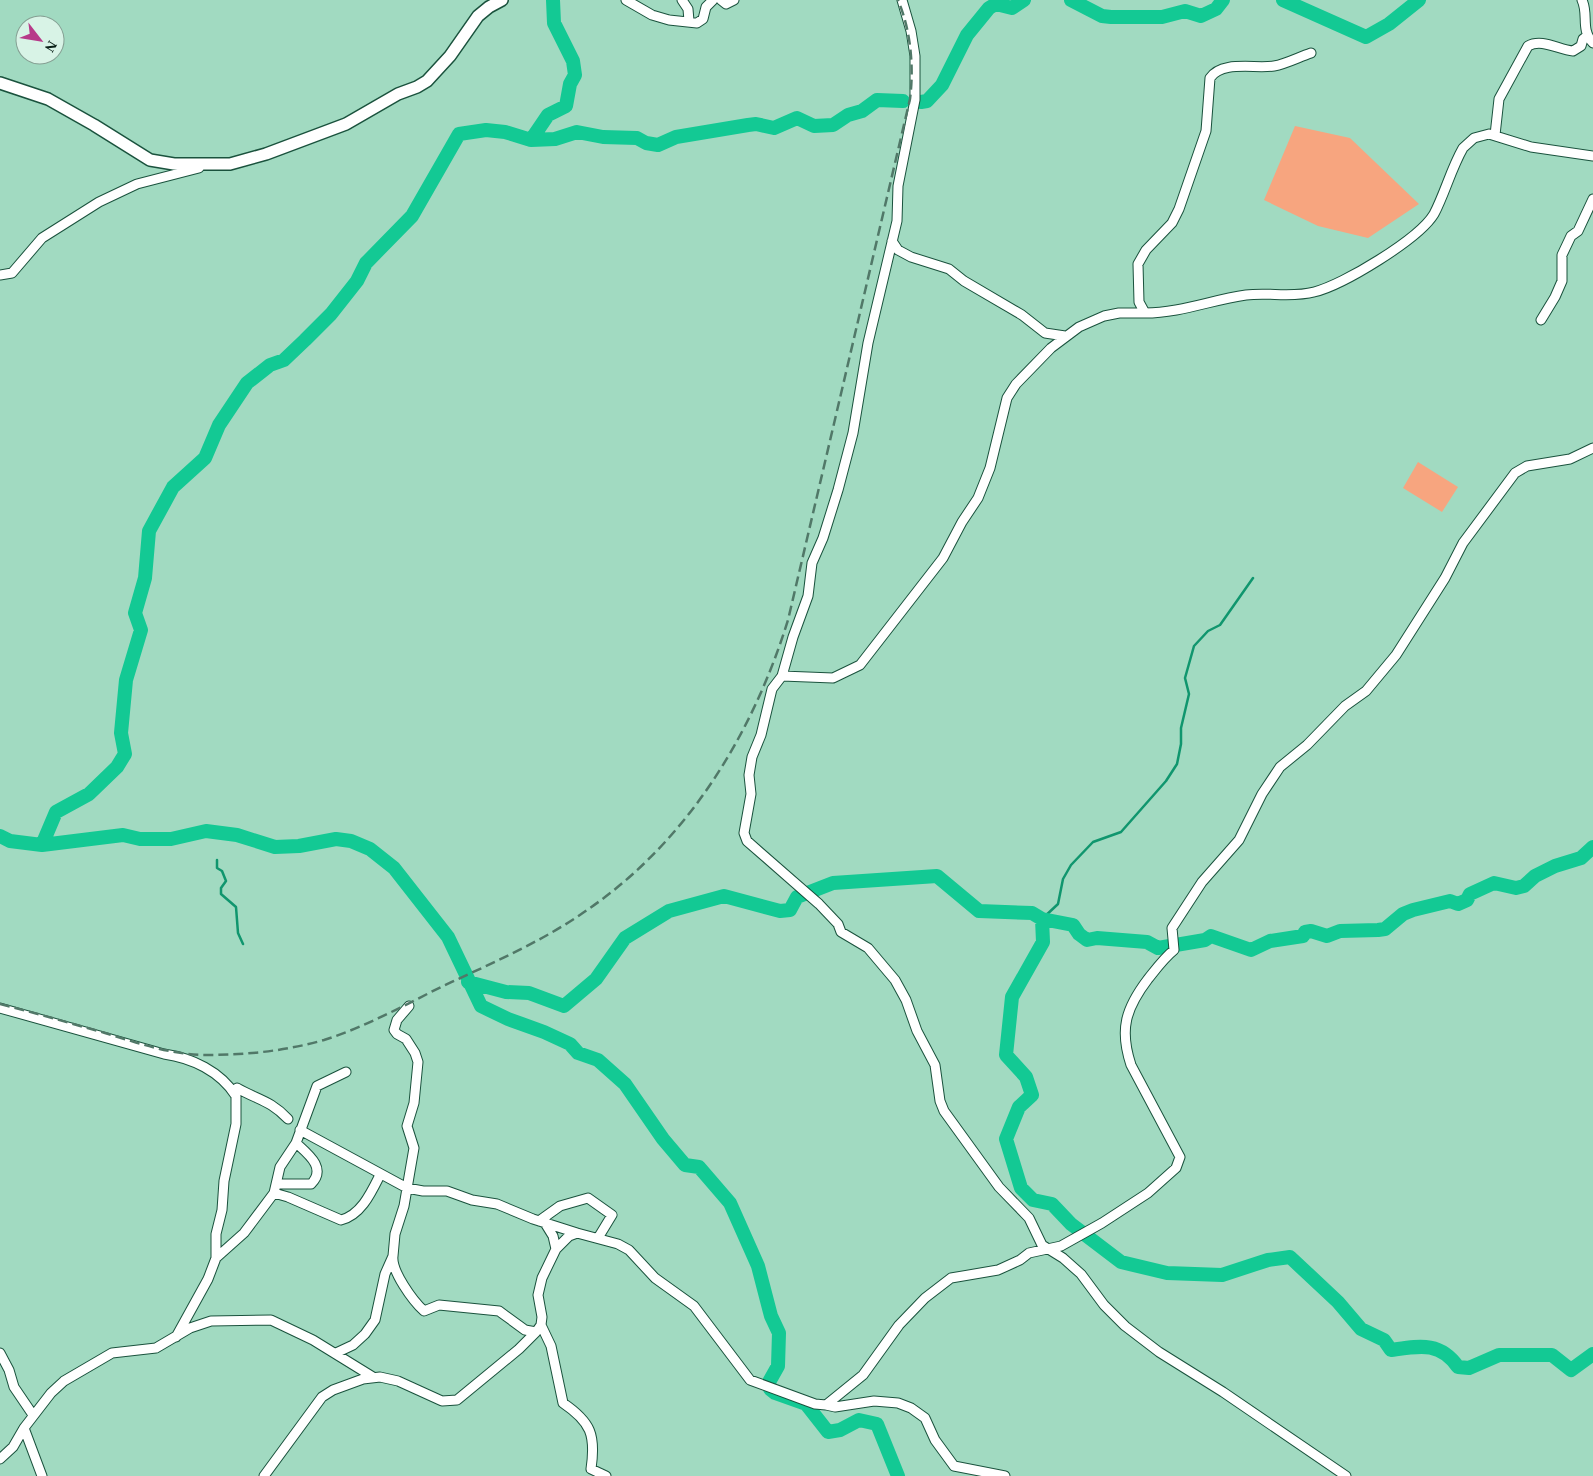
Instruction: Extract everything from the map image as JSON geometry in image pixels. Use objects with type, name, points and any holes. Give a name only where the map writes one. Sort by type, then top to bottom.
[{"type":"street","points":[[0,83],[48,100],[94,125],[150,160],[174,164],[230,164],[266,154],[346,124],[398,94],[417,87],[441,66],[478,16],[502,0]]},
{"type":"street","points":[[626,0],[652,15],[670,20],[700,22],[706,7],[713,0]]},
{"type":"street","points":[[682,0],[688,9],[689,21]]},
{"type":"street","points":[[721,0],[726,4],[734,0]]},
{"type":"street","points":[[902,0],[911,31],[914,56],[915,100],[898,186],[897,221],[868,343],[853,432],[826,530],[812,563],[808,596],[782,676],[772,689],[761,735],[752,757],[749,775],[751,794],[744,832],[747,841],[819,904],[838,924],[842,932],[868,948],[895,980],[906,1000],[917,1031],[935,1065],[940,1101],[944,1110],[999,1188],[1029,1218],[1042,1245],[1063,1258],[1081,1274],[1104,1306],[1125,1326],[1159,1352],[1217,1388],[1346,1476]]},
{"type":"street","points":[[1495,135],[1499,100],[1528,46],[1532,43],[1550,44],[1561,50],[1573,51],[1581,46],[1583,39],[1590,40],[1583,18],[1585,7],[1582,0]]},
{"type":"street","points":[[1145,313],[1138,302],[1138,264],[1146,250],[1172,223],[1178,209],[1206,131],[1210,78],[1214,72],[1220,70],[1250,66],[1273,66],[1311,53]]},
{"type":"street","points":[[782,676],[833,678],[860,665],[943,558],[962,522],[978,498],[990,468],[1007,398],[1034,365],[1065,336],[1104,316],[1119,313],[1176,312],[1251,294],[1309,293],[1345,280],[1419,232],[1434,214],[1463,148],[1474,138],[1495,135],[1531,148],[1593,156]]},
{"type":"street","points":[[0,275],[12,273],[42,238],[99,202],[137,184],[166,174],[212,165]]},
{"type":"street","points":[[1541,320],[1562,281],[1562,255],[1572,236],[1578,230],[1593,199]]},
{"type":"street","points":[[892,241],[898,250],[911,257],[948,269],[964,281],[1022,315],[1046,333],[1065,336]]},
{"type":"street","points":[[826,1405],[863,1375],[899,1325],[925,1298],[952,1278],[998,1270],[1020,1260],[1029,1253],[1060,1246],[1102,1223],[1148,1193],[1179,1162],[1178,1152],[1130,1065],[1124,1032],[1126,1017],[1136,994],[1156,967],[1174,950],[1172,928],[1195,892],[1239,840],[1262,794],[1280,767],[1308,745],[1344,706],[1366,691],[1396,655],[1445,578],[1463,543],[1515,473],[1527,466],[1570,459],[1593,448]]},
{"type":"street","points":[[408,1006],[399,1016],[394,1030],[396,1034],[406,1039],[415,1053],[418,1062],[414,1103],[407,1126],[414,1148],[404,1206],[395,1234],[393,1265],[399,1279],[424,1311],[440,1305],[499,1311],[525,1330],[539,1329]]},
{"type":"street","points":[[0,1008],[154,1052],[186,1057],[211,1071],[231,1088],[236,1096],[236,1124],[224,1180],[222,1210],[216,1234],[216,1258],[208,1279],[176,1337]]},
{"type":"street","points":[[216,1258],[244,1233],[274,1193],[280,1167],[296,1143],[317,1086],[346,1072]]},
{"type":"street","points":[[237,1088],[252,1097],[273,1104],[288,1119]]},
{"type":"street","points":[[300,1130],[329,1144],[380,1175],[406,1188],[423,1192],[447,1191],[472,1200],[497,1204],[542,1222],[624,1247],[655,1278],[694,1306],[750,1380],[815,1404],[834,1407],[874,1401],[898,1403],[911,1408],[924,1418],[935,1440],[954,1466],[1006,1476]]},
{"type":"street","points":[[277,1184],[307,1185],[313,1182],[316,1177],[315,1161],[296,1143]]},
{"type":"street","points":[[274,1193],[288,1197],[341,1220],[350,1218],[357,1212],[380,1175]]},
{"type":"street","points":[[542,1222],[560,1206],[588,1198],[612,1215],[598,1238]]},
{"type":"street","points":[[542,1222],[554,1236],[556,1248]]},
{"type":"street","points":[[264,1476],[322,1397],[333,1390],[363,1379],[374,1378],[398,1381],[435,1398],[452,1402],[478,1384],[539,1329],[542,1317],[538,1287],[556,1248],[569,1236],[577,1233]]},
{"type":"street","points":[[336,1353],[353,1345],[371,1327],[378,1310],[385,1274],[393,1256]]},
{"type":"street","points":[[0,1459],[12,1447],[33,1415],[64,1381],[112,1353],[156,1348],[190,1328],[211,1321],[271,1320],[294,1329],[374,1378]]},
{"type":"street","points":[[539,1329],[551,1346],[563,1403],[581,1415],[591,1431],[592,1469],[606,1476]]},
{"type":"street","points":[[0,1353],[9,1370],[14,1387],[33,1415]]},
{"type":"street","points":[[24,1428],[42,1476]]},
{"type":"shaded area","points":[[1295,126],[1350,138],[1419,204],[1368,238],[1318,226],[1264,200]]},
{"type":"shaded area","points":[[1418,462],[1458,487],[1442,512],[1403,488]]},
{"type":"waterway","points":[[531,140],[548,115],[566,106],[570,84],[575,75],[573,61],[554,23],[553,0]]},
{"type":"waterway","points":[[921,102],[927,101],[942,85],[967,35],[989,8],[996,4],[1012,8],[1024,0]]},
{"type":"waterway","points":[[1071,0],[1102,16],[1111,17],[1162,17],[1185,11],[1201,16],[1216,9],[1223,0]]},
{"type":"waterway","points":[[1283,0],[1366,37],[1389,24],[1419,0]]},
{"type":"waterway","points":[[42,845],[56,812],[89,794],[117,767],[125,754],[121,733],[126,680],[141,630],[135,613],[145,578],[149,531],[173,487],[205,458],[219,425],[247,383],[270,365],[284,360],[331,314],[357,281],[366,263],[412,216],[459,134],[486,130],[505,132],[531,140],[555,139],[577,132],[603,137],[637,138],[646,143],[658,145],[676,137],[748,125],[756,124],[774,128],[797,118],[814,126],[833,125],[848,115],[862,111],[877,100],[903,101]]},
{"type":"waterway","points":[[1042,919],[1058,904],[1063,879],[1071,865],[1093,842],[1121,832],[1166,781],[1177,764],[1181,744],[1181,728],[1189,694],[1185,678],[1194,646],[1208,631],[1220,625],[1253,578]]},
{"type":"waterway","points":[[0,836],[10,841],[42,845],[123,835],[140,839],[171,839],[206,831],[237,835],[275,847],[299,846],[336,839],[351,841],[370,849],[394,868],[448,937],[481,1006],[508,1019],[544,1032],[570,1044],[578,1053],[598,1060],[625,1084],[663,1139],[685,1165],[699,1167],[730,1203],[758,1266],[771,1316],[779,1333],[778,1366],[769,1382],[770,1389],[775,1393],[806,1404],[828,1432],[840,1430],[859,1420],[877,1424],[898,1476]]},
{"type":"waterway","points":[[468,982],[506,992],[529,993],[564,1006],[596,979],[625,938],[669,911],[724,896],[780,911],[790,910],[797,897],[833,883],[937,876],[979,911],[1032,913],[1042,919],[1073,925],[1079,934],[1087,940],[1097,938],[1147,942],[1158,948],[1205,940],[1211,936],[1251,950],[1270,941],[1303,936],[1305,932],[1311,931],[1327,936],[1340,931],[1385,929],[1403,914],[1450,901],[1458,904],[1467,900],[1470,894],[1494,883],[1516,888],[1524,886],[1535,876],[1555,866],[1581,858],[1593,847]]},
{"type":"waterway","points":[[217,860],[217,868],[222,871],[226,881],[221,888],[221,894],[236,907],[238,933],[243,944]]},
{"type":"waterway","points":[[1042,919],[1043,942],[1012,997],[1006,1055],[1026,1077],[1032,1095],[1019,1107],[1006,1139],[1021,1188],[1033,1200],[1052,1204],[1071,1224],[1121,1262],[1167,1273],[1222,1275],[1268,1260],[1290,1257],[1338,1302],[1361,1329],[1384,1340],[1391,1350],[1428,1347],[1444,1353],[1458,1367],[1469,1368],[1499,1355],[1552,1355],[1571,1370],[1593,1354]]},
{"type":"railway","points":[[0,1004],[142,1044],[181,1053],[206,1055],[251,1053],[309,1044],[369,1023],[554,931],[590,908],[658,850],[687,816],[713,780],[736,743],[774,662],[788,620],[910,99],[912,74],[909,37],[898,0]]}]
